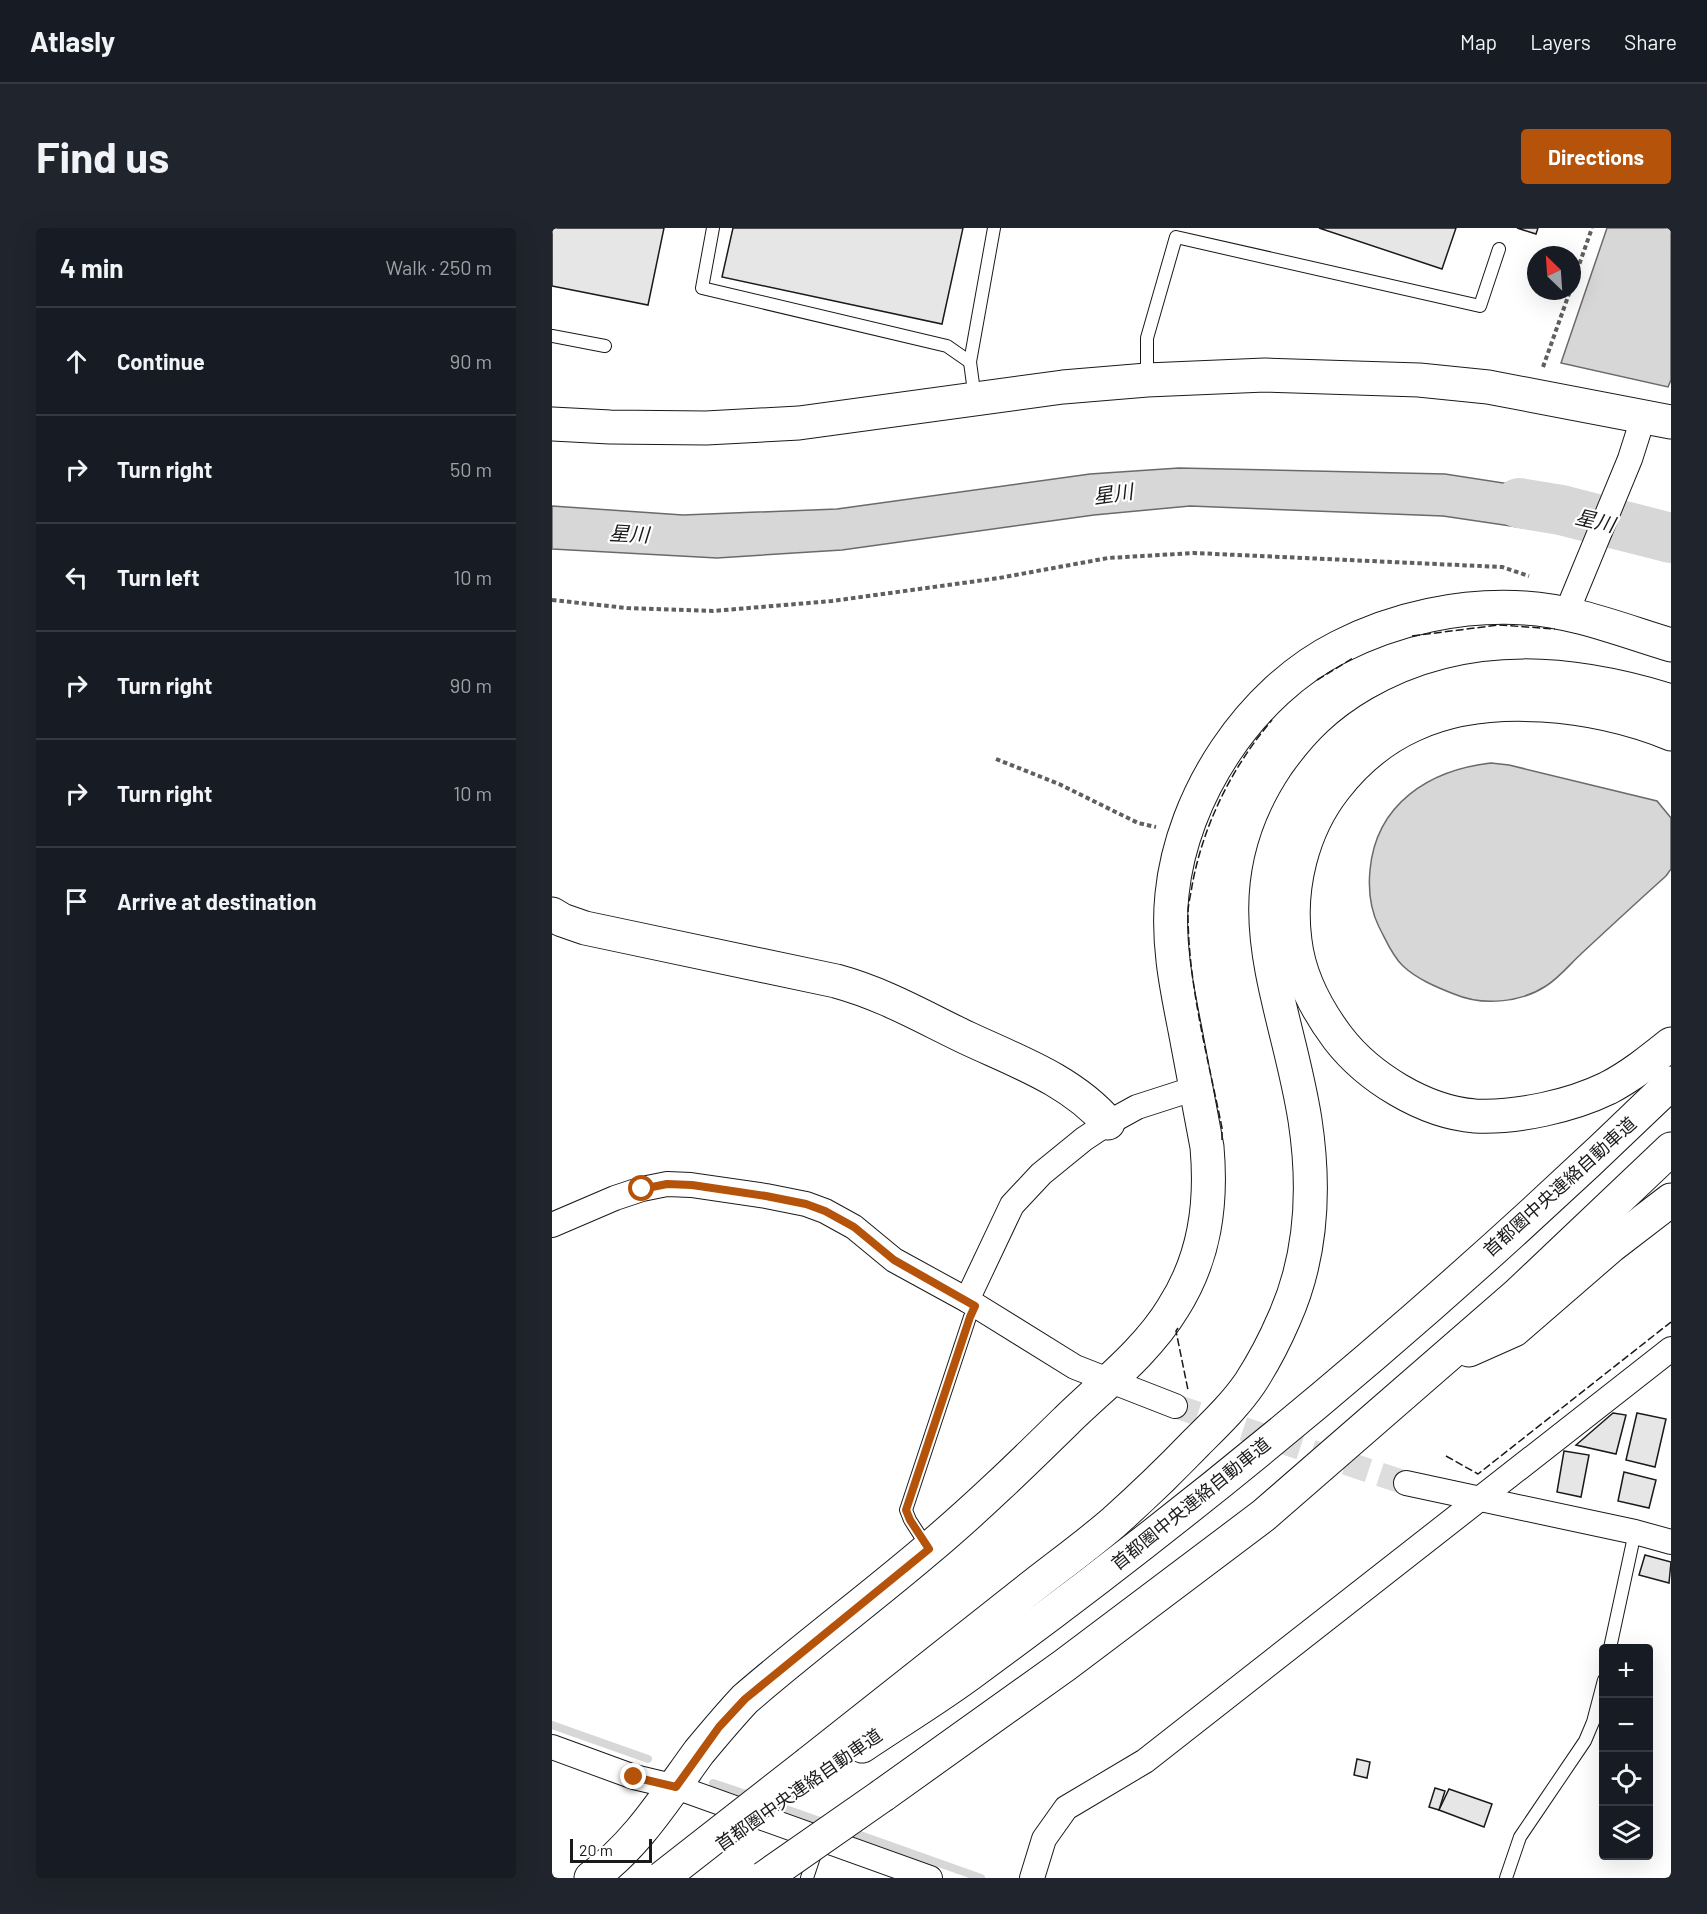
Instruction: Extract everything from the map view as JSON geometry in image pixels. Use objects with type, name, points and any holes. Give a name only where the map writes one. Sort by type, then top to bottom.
[{"type":"main road","points":[[552,424],[706,428],[799,423],[1063,387],[1147,380],[1265,375],[1419,380],[1488,387],[1657,418]]},
{"type":"main road","points":[[591,1878],[626,1849],[676,1787],[719,1727],[745,1699],[929,1549],[1108,1381],[1146,1343],[1174,1307],[1201,1244],[1207,1221],[1210,1176],[1207,1147],[1171,949],[1172,893],[1183,834],[1215,767],[1249,721],[1291,679],[1339,647],[1390,626],[1440,613],[1525,608],[1572,598],[1671,645]]},
{"type":"main road","points":[[662,1878],[813,1769],[1121,1515],[1230,1409],[1249,1384],[1284,1320],[1296,1288],[1308,1234],[1310,1179],[1305,1121],[1274,984],[1266,936],[1265,884],[1276,842],[1290,806],[1323,758],[1343,739],[1372,718],[1403,700],[1436,688],[1477,678],[1519,674],[1568,678],[1619,687],[1671,701]]},
{"type":"main road","points":[[1671,734],[1608,714],[1565,706],[1510,705],[1471,709],[1430,718],[1413,725],[1375,747],[1347,773],[1312,823],[1298,872],[1293,921],[1299,961],[1310,992],[1328,1025],[1347,1051],[1370,1071],[1391,1086],[1420,1101],[1475,1116],[1542,1110],[1608,1088],[1636,1071],[1671,1044]]},
{"type":"main road","points":[[552,914],[585,928],[836,981],[867,990],[1037,1070],[1070,1089],[1096,1109],[1108,1123]]},
{"type":"main road","name":"首都圏中央連絡自動車道","points":[[674,1878],[813,1769],[974,1671],[1231,1474],[1415,1318],[1595,1157],[1671,1083]]},
{"type":"main road","points":[[764,1878],[1065,1665],[1264,1515],[1517,1295],[1671,1149]]},
{"type":"main road","points":[[1442,1361],[1514,1330],[1611,1246],[1671,1200]]},
{"type":"street","points":[[1572,598],[1630,459],[1657,418]]},
{"type":"street","points":[[971,1303],[1012,1204],[1041,1174],[1084,1139],[1108,1123],[1137,1107],[1196,1088]]},
{"type":"street","points":[[552,1225],[615,1198],[667,1184],[692,1185],[806,1204],[825,1211],[854,1227],[894,1260],[971,1303],[1075,1367],[1175,1406]]},
{"type":"street","points":[[1032,1878],[1044,1839],[1066,1808],[1145,1761],[1671,1349]]},
{"type":"street","points":[[1406,1483],[1635,1532],[1671,1542]]},
{"type":"street","points":[[552,1747],[634,1777],[676,1787],[930,1878]]},
{"type":"lane","points":[[713,228],[702,288],[947,346],[969,362]]},
{"type":"lane","points":[[975,400],[969,362],[994,228]]},
{"type":"lane","points":[[1147,380],[1147,338],[1176,237],[1480,306],[1499,249]]},
{"type":"lane","points":[[552,336],[605,346]]},
{"type":"lane","points":[[929,1549],[906,1510],[970,1317],[971,1303]]},
{"type":"lane","points":[[1611,1644],[1635,1532]]},
{"type":"lane","points":[[1506,1878],[1520,1837],[1585,1741],[1599,1698]]},
{"type":"lane","points":[[807,1878],[820,1838]]},
{"type":"path","points":[[1581,259],[1592,228]]},
{"type":"path","points":[[1540,376],[1567,300]]},
{"type":"path","points":[[552,600],[627,608],[713,611],[832,601],[999,578],[1108,558],[1194,553],[1502,567],[1535,578],[1572,598]]},
{"type":"path","points":[[996,759],[1059,784],[1138,823],[1183,834]]},
{"type":"water","points":[[1607,228],[1671,228],[1671,380],[1668,387],[1561,363]]},
{"type":"water","points":[[1179,468],[1445,474],[1593,497],[1578,536],[1443,516],[1190,506],[1094,515],[842,550],[717,558],[552,549],[552,506],[683,515],[837,509],[1090,474]]},
{"type":"water","points":[[1631,505],[1671,515],[1671,560],[1614,546]]},
{"type":"water","points":[[1491,763],[1509,765],[1657,801],[1671,818],[1671,869],[1666,876],[1551,983],[1525,996],[1501,1001],[1465,998],[1408,971],[1392,953],[1376,920],[1370,900],[1369,885],[1374,847],[1383,826],[1410,794],[1447,773]]},
{"type":"building","points":[[552,228],[664,228],[648,305],[552,286]]},
{"type":"building","points":[[733,228],[963,228],[942,324],[722,277]]},
{"type":"building","points":[[1319,228],[1456,228],[1442,269]]},
{"type":"building","points":[[1517,228],[1538,228],[1536,234]]},
{"type":"building","points":[[1613,1413],[1626,1415],[1616,1454],[1576,1445]]},
{"type":"building","points":[[1637,1413],[1666,1419],[1655,1467],[1626,1460]]},
{"type":"building","points":[[1564,1451],[1589,1455],[1581,1497],[1557,1492]]},
{"type":"building","points":[[1624,1472],[1656,1480],[1649,1508],[1618,1501]]},
{"type":"building","points":[[1645,1555],[1671,1562],[1669,1583],[1639,1575]]},
{"type":"building","points":[[1357,1759],[1370,1762],[1367,1778],[1354,1775]]},
{"type":"building","points":[[1435,1788],[1445,1791],[1439,1810],[1429,1807]]},
{"type":"building","points":[[1449,1789],[1492,1804],[1484,1827],[1439,1810]]},
{"type":"waterway","name":"星川","points":[[1519,503],[1561,510],[1671,538]]},
{"type":"waterway","points":[[552,1725],[648,1759]]},
{"type":"waterway","points":[[713,1783],[752,1796]]},
{"type":"waterway","points":[[769,1803],[828,1824]]},
{"type":"waterway","points":[[846,1830],[981,1878]]},
{"type":"tunnel","points":[[1175,1406],[1406,1483]]},
{"type":"fence","points":[[1412,636],[1499,625],[1555,629]]},
{"type":"fence","points":[[1317,680],[1353,658]]},
{"type":"fence","points":[[1222,1140],[1222,1128],[1191,967],[1188,906],[1197,863],[1221,798],[1244,757],[1272,720]]},
{"type":"fence","points":[[1446,1456],[1478,1474],[1671,1322]]},
{"type":"fence","points":[[1178,1328],[1176,1331],[1188,1390]]},
{"type":"route","points":[[634,1777],[676,1787],[719,1727],[745,1699],[929,1549],[906,1510],[975,1306],[894,1260],[854,1227],[825,1211],[806,1204],[692,1185],[667,1184],[642,1189]]}]
